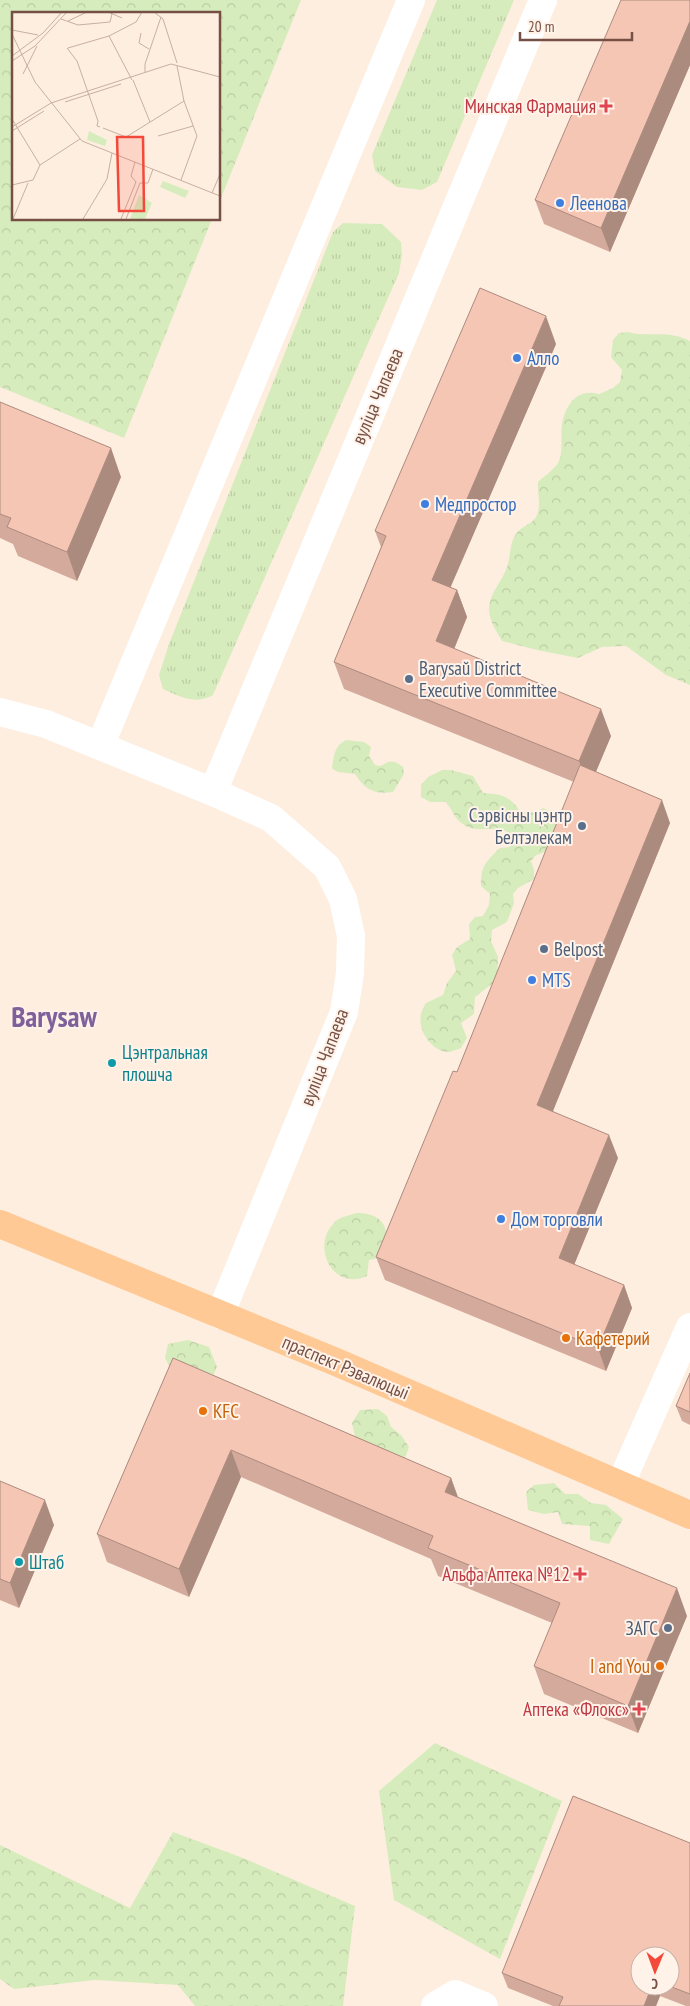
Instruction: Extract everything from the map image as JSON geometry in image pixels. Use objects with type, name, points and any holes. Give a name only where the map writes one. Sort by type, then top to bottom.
[{"type":"main road","points":[[100,746],[411,0]]},
{"type":"main road","name":"вуліца Чапаева","points":[[213,792],[543,0]]},
{"type":"main road","name":"вуліца Чапаева","points":[[0,712],[46,724],[213,792],[271,818],[328,867],[343,899],[351,936],[350,973],[344,1012],[220,1315]]},
{"type":"main road","name":"праспект Рэвалюцыі","points":[[0,1224],[690,1514]]},
{"type":"main road","points":[[620,1485],[690,1327]]},
{"type":"main road","points":[[435,2006],[455,1994],[484,2006]]},
{"type":"green space","points":[[0,0],[301,0],[220,201],[220,12],[12,12],[12,220],[212,220],[124,438],[0,387]]},
{"type":"green space","points":[[437,0],[514,0],[437,182],[422,190],[397,187],[375,171],[372,155]]},
{"type":"green space","points":[[343,223],[382,224],[401,242],[402,255],[399,273],[213,695],[207,698],[188,699],[163,689],[159,675],[169,644],[333,232]]},
{"type":"green space","points":[[619,333],[674,335],[690,341],[690,685],[666,675],[626,646],[602,647],[578,658],[502,641],[491,621],[490,603],[506,570],[514,538],[521,529],[536,517],[539,504],[538,482],[554,468],[560,458],[562,424],[566,410],[574,399],[584,393],[599,394],[613,388],[620,382],[622,370],[611,357],[613,340]]},
{"type":"green space","points":[[346,740],[364,742],[371,747],[369,756],[375,765],[381,766],[392,762],[403,767],[404,774],[393,792],[376,792],[367,788],[355,774],[338,772],[332,768],[337,748]]},
{"type":"green space","points":[[442,770],[451,770],[473,776],[483,793],[495,794],[509,799],[520,812],[537,812],[543,808],[551,812],[556,818],[558,825],[557,833],[550,847],[536,855],[531,861],[534,879],[518,888],[513,894],[514,903],[507,922],[492,930],[491,941],[498,957],[497,980],[475,997],[474,1014],[461,1023],[467,1038],[461,1048],[450,1052],[437,1049],[427,1039],[421,1027],[421,1013],[426,1003],[443,995],[447,983],[456,971],[452,955],[457,947],[470,939],[469,924],[475,917],[483,916],[489,905],[490,894],[481,886],[483,869],[500,848],[510,847],[510,839],[506,831],[469,827],[457,819],[446,802],[430,802],[421,797],[421,785],[428,777]]},
{"type":"green space","points":[[357,1213],[368,1214],[378,1218],[386,1231],[386,1238],[379,1258],[369,1260],[367,1276],[355,1279],[344,1278],[328,1264],[325,1242],[328,1232],[337,1220]]},
{"type":"green space","points":[[188,1340],[209,1347],[217,1367],[211,1381],[175,1377],[165,1358],[168,1344]]},
{"type":"green space","points":[[378,1409],[387,1416],[391,1427],[401,1435],[409,1447],[405,1458],[356,1441],[352,1423],[360,1410]]},
{"type":"green space","points":[[554,1483],[565,1494],[578,1494],[591,1503],[606,1505],[623,1519],[609,1544],[590,1540],[590,1526],[562,1524],[558,1512],[544,1514],[528,1510],[526,1492],[534,1485]]},
{"type":"green space","points":[[435,1743],[562,1801],[500,1959],[394,1900],[379,1791]]},
{"type":"green space","points":[[173,1832],[243,1858],[355,1906],[343,2006],[195,2006],[178,1985],[95,1980],[14,1989],[0,1979],[0,1845],[130,1908]]},
{"type":"building","points":[[621,0],[690,0],[690,21],[601,228],[535,200]]},
{"type":"building","points":[[480,288],[546,316],[432,580],[457,590],[436,641],[601,709],[579,761],[334,662],[386,536],[375,531]]},
{"type":"building","points":[[0,402],[111,448],[67,552],[7,527],[11,518],[0,514]]},
{"type":"building","points":[[580,765],[662,800],[537,1105],[609,1135],[559,1258],[624,1285],[598,1348],[376,1257],[453,1071],[457,1072]]},
{"type":"building","points":[[173,1358],[451,1478],[445,1492],[677,1588],[628,1706],[534,1666],[560,1603],[428,1548],[433,1536],[231,1450],[179,1569],[97,1534]]},
{"type":"building","points":[[690,1373],[690,1412],[676,1406]]},
{"type":"building","points":[[0,1481],[45,1500],[10,1583],[0,1579]]},
{"type":"building","points":[[573,1796],[690,1843],[690,1994],[680,1990],[680,1946],[630,1946],[630,1996],[648,1996],[644,2006],[559,2006],[563,1997],[502,1973]]},
{"type":"place","name":"Минская Фармация","points":[[606,106]]},
{"type":"place","name":"Леенова","points":[[560,203]]},
{"type":"place","name":"Алло","points":[[517,358]]},
{"type":"place","name":"Медпростор","points":[[425,504]]},
{"type":"place","name":"Barysaŭ District Executive Committee","points":[[409,679]]},
{"type":"place","name":"Сэрвісны цэнтр Белтэлекам","points":[[582,826]]},
{"type":"place","name":"Belpost","points":[[544,949]]},
{"type":"place","name":"MTS","points":[[532,980]]},
{"type":"place","name":"Цэнтральная плошча","points":[[112,1063]]},
{"type":"place","name":"Дом торговли","points":[[501,1219]]},
{"type":"place","name":"Кафетерий","points":[[566,1338]]},
{"type":"place","name":"KFC","points":[[203,1411]]},
{"type":"place","name":"Штаб","points":[[19,1562]]},
{"type":"place","name":"Альфа Аптека №12","points":[[580,1574]]},
{"type":"place","name":"ЗАГС","points":[[668,1628]]},
{"type":"place","name":"I and You","points":[[660,1666]]},
{"type":"place","name":"Аптека «Флокс»","points":[[639,1709]]},
{"type":"district","name":"Barysaw","points":[[54,1016]]}]
